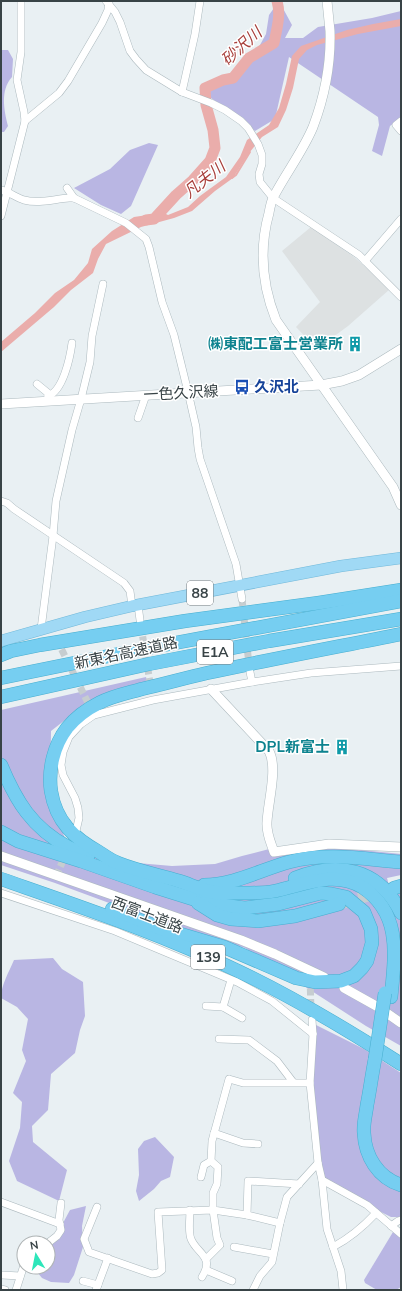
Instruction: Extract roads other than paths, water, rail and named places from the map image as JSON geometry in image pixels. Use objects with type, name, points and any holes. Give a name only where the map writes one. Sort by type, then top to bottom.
[{"type":"highway","points":[[1,655],[11,651],[40,645],[185,621],[318,603],[397,596]]},
{"type":"highway","name":"新東名高速道路","points":[[1,678],[264,626],[397,596]]},
{"type":"highway","name":"新東名高速道路","points":[[1,697],[164,661],[269,641],[401,619]]},
{"type":"highway","points":[[118,863],[88,846],[71,833],[62,822],[53,803],[50,776],[54,752],[59,741],[68,728],[81,714],[100,703],[120,695],[182,679],[401,634]]},
{"type":"highway","points":[[1,765],[20,806],[34,823],[49,835],[85,855],[190,884],[210,892],[221,899],[245,908],[278,904],[321,893],[346,897],[364,912],[371,929],[372,943],[367,961],[354,976],[342,981],[315,982],[296,978],[224,947],[170,932]]},
{"type":"highway","points":[[1,823],[53,853]]},
{"type":"highway","points":[[1,832],[18,841],[206,903],[275,885],[317,871],[328,869],[354,871],[372,879],[388,892],[401,912]]},
{"type":"highway","points":[[190,884],[216,885],[238,880],[289,862],[313,858],[339,856],[401,862]]},
{"type":"highway","name":"西富士道路","points":[[1,870],[120,912],[170,932],[256,970],[307,996],[401,1054]]},
{"type":"highway","name":"西富士道路","points":[[1,879],[179,944],[234,976],[334,1022],[401,1064]]},
{"type":"highway","points":[[221,899],[275,896],[312,887],[338,885],[349,887],[368,898],[383,916],[390,942],[388,995],[378,1060],[364,1132],[369,1157],[375,1167],[384,1176],[401,1185]]},
{"type":"highway","points":[[192,899],[217,915],[231,919],[258,921],[295,916],[339,904]]},
{"type":"highway","points":[[234,976],[380,1056],[401,1071]]},
{"type":"highway","points":[[378,1060],[371,1129],[372,1144],[374,1152],[380,1161],[389,1171],[401,1178]]},
{"type":"main road","name":"88","points":[[1,641],[49,630],[84,617],[135,606],[341,566],[401,558]]},
{"type":"street","points":[[1,216],[4,191],[25,121],[18,80],[22,52],[21,1]]},
{"type":"street","points":[[182,92],[195,34],[200,1]]},
{"type":"street","points":[[327,1],[330,47],[322,96],[310,134],[273,198],[264,232],[262,267],[270,304],[276,320],[393,487],[401,505]]},
{"type":"street","points":[[25,121],[59,93],[68,81],[102,24],[108,10],[108,2]]},
{"type":"street","points":[[108,2],[120,22],[130,51],[146,70],[182,92],[226,110],[241,120],[258,144],[262,155],[262,164],[259,174],[260,182],[273,198],[359,255],[401,297]]},
{"type":"street","points":[[401,121],[396,126],[401,131]]},
{"type":"street","points":[[67,188],[74,198]]},
{"type":"street","points":[[4,191],[17,198],[36,202],[74,198],[126,223],[146,239],[162,302],[174,335],[188,392],[196,427],[200,459],[230,544],[236,564],[242,599]]},
{"type":"street","points":[[365,261],[401,219]]},
{"type":"street","points":[[49,630],[56,501],[72,430],[90,362],[92,336],[103,284]]},
{"type":"street","points":[[48,399],[58,388],[70,357],[72,344]]},
{"type":"street","name":"一色久沢線","points":[[1,404],[48,399],[81,399],[188,392],[218,392],[321,385],[342,381],[358,375],[401,349]]},
{"type":"street","points":[[37,384],[48,393],[48,399]]},
{"type":"street","points":[[138,418],[146,395]]},
{"type":"street","points":[[1,501],[7,503],[53,536],[101,566],[127,586],[140,620]]},
{"type":"street","points":[[76,831],[79,818],[78,808],[75,798],[63,775],[61,765],[63,752],[69,737],[93,713],[153,700],[252,682],[311,673],[401,666]]},
{"type":"street","points":[[250,672],[252,682]]},
{"type":"street","points":[[211,690],[269,751],[272,757],[273,768],[267,824],[269,839],[274,852],[329,844],[401,847]]},
{"type":"street","points":[[151,692],[153,700]]},
{"type":"street","points":[[1,856],[241,940],[275,954],[309,973],[324,977]]},
{"type":"street","points":[[1,893],[115,931],[234,976],[254,991],[272,1001],[313,1034]]},
{"type":"street","points":[[223,1007],[234,976]]},
{"type":"street","points":[[344,988],[378,1007],[401,1023]]},
{"type":"street","points":[[206,1006],[223,1007],[242,1018]]},
{"type":"street","points":[[312,1020],[313,1034],[310,1082],[318,1163],[322,1180],[327,1229],[341,1271],[343,1290]]},
{"type":"street","points":[[219,1039],[249,1040],[277,1061],[293,1082]]},
{"type":"street","points":[[211,1161],[212,1142],[229,1079],[243,1083],[310,1082]]},
{"type":"street","points":[[214,1133],[243,1143],[258,1144]]},
{"type":"street","points":[[201,1177],[204,1165],[211,1161]]},
{"type":"street","points":[[211,1161],[218,1167],[217,1184],[213,1193],[213,1210],[217,1238],[220,1245],[206,1259],[204,1274],[232,1281]]},
{"type":"street","points":[[253,1290],[260,1276],[272,1262],[287,1197],[318,1163]]},
{"type":"street","points":[[322,1180],[367,1205],[401,1234]]},
{"type":"street","points":[[247,1216],[248,1181],[299,1184]]},
{"type":"street","points":[[1,1202],[60,1224]]},
{"type":"street","points":[[56,1237],[61,1230],[61,1203]]},
{"type":"street","points":[[97,1207],[84,1239],[89,1252],[152,1274],[158,1274],[162,1270],[158,1212],[213,1210],[280,1223]]},
{"type":"street","points":[[190,1210],[190,1238],[206,1259]]},
{"type":"street","points":[[333,1247],[348,1239],[376,1214]]},
{"type":"street","points":[[391,1226],[401,1220]]},
{"type":"street","points":[[234,1247],[273,1254]]},
{"type":"street","points":[[83,1281],[97,1288],[108,1258]]},
{"type":"street","points":[[2,1275],[20,1276],[16,1290]]},
{"type":"street","points":[[1,1289],[5,1290]]},
{"type":"waterway","name":"砂沢川","points":[[146,220],[154,219],[210,161],[215,148],[213,130],[206,105],[205,88],[223,80],[233,78],[249,58],[274,43],[279,16],[277,1]]},
{"type":"waterway","name":"凡夫川","points":[[232,178],[236,175],[250,152]]},
{"type":"tunnel","points":[[242,599],[249,665]]},
{"type":"tunnel","points":[[141,626],[151,689]]},
{"type":"tunnel","points":[[57,640],[91,709]]},
{"type":"tunnel","points":[[56,876],[66,854]]},
{"type":"tunnel","points":[[340,903],[379,892]]},
{"type":"tunnel","points":[[310,978],[311,1010]]},
{"type":"place","name":"㈱東配工富士営業所","points":[[355,344]]},
{"type":"place","name":"久沢北","points":[[242,387]]},
{"type":"place","name":"DPL新富士","points":[[342,747]]}]
